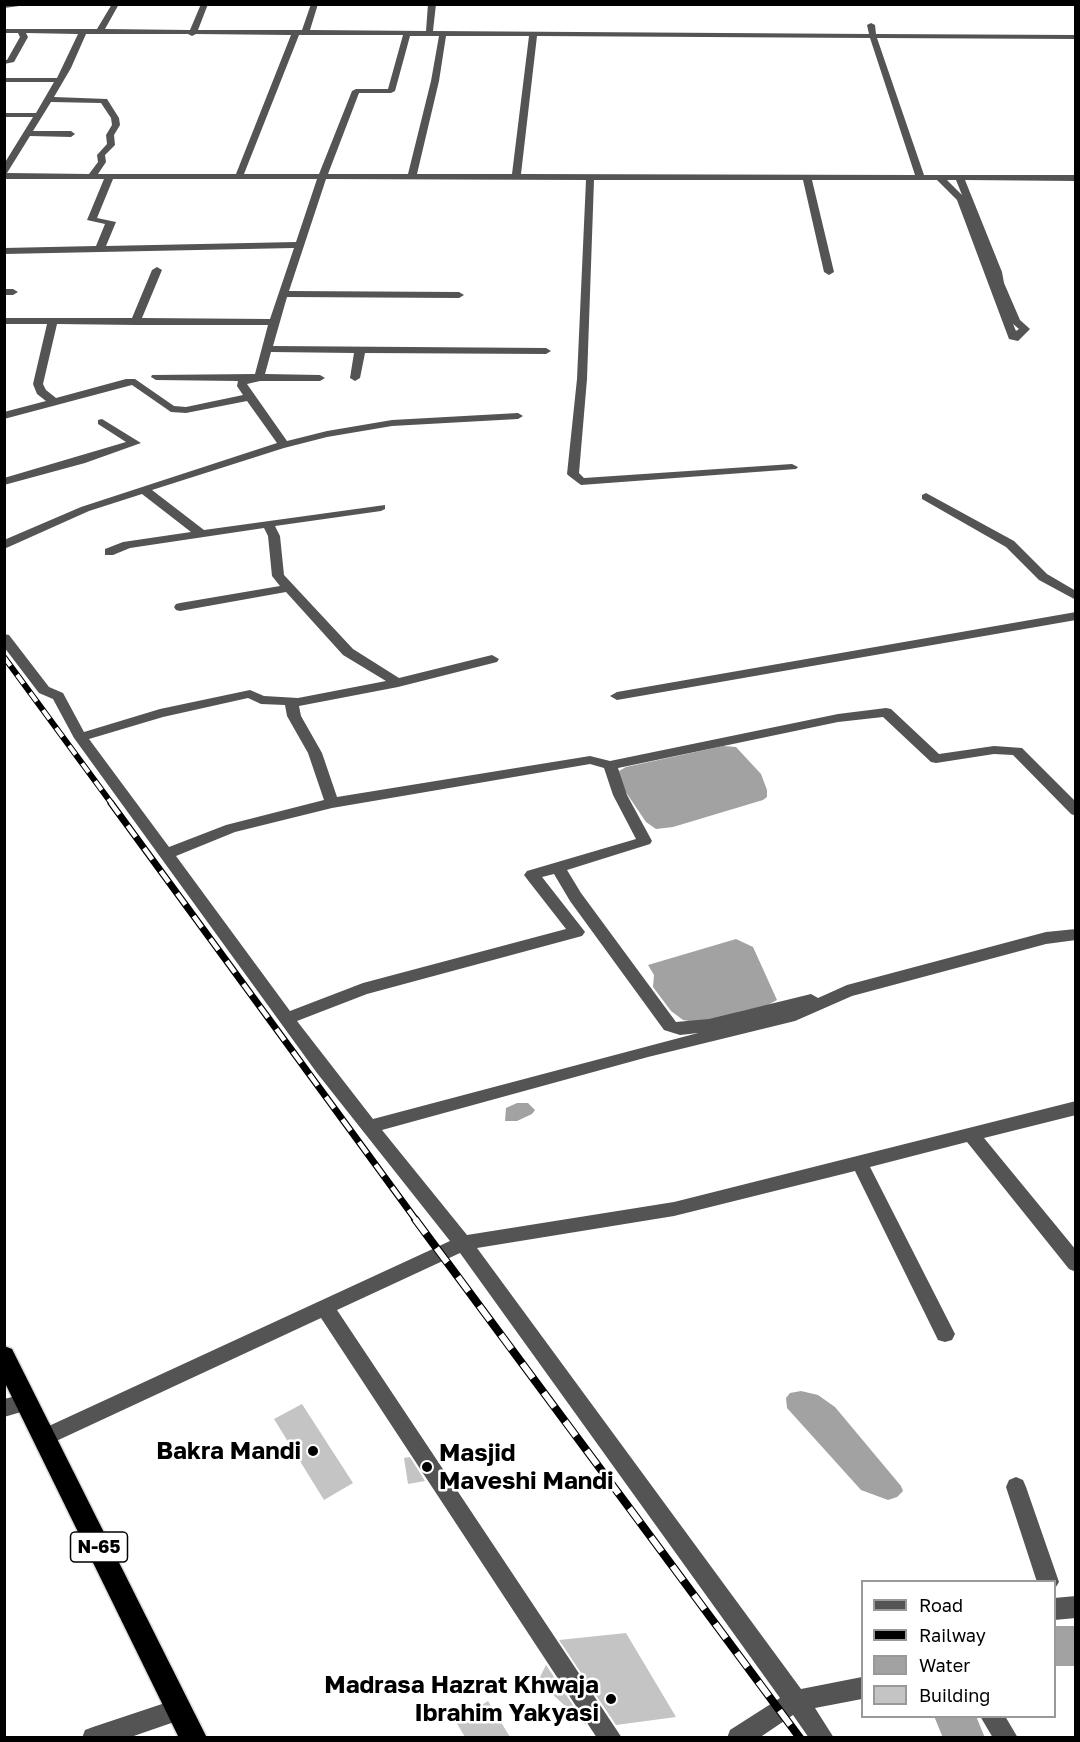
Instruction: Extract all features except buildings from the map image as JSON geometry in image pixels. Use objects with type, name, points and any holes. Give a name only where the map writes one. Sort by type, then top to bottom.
[{"type":"highway","name":"N-65","points":[[4,1356],[16,1405],[45,1437],[194,1737]]},
{"type":"street","points":[[4,6],[31,4]]},
{"type":"street","points":[[99,33],[116,4]]},
{"type":"street","points":[[192,34],[206,4]]},
{"type":"street","points":[[306,34],[315,4]]},
{"type":"street","points":[[429,34],[432,4]]},
{"type":"street","points":[[871,25],[921,179]]},
{"type":"street","points":[[4,31],[192,34],[1076,37]]},
{"type":"street","points":[[4,62],[10,62],[17,50],[24,37],[21,32]]},
{"type":"street","points":[[83,32],[60,80],[4,174],[516,178],[1076,178]]},
{"type":"street","points":[[239,176],[295,34]]},
{"type":"street","points":[[258,378],[282,294],[322,177],[356,91],[391,91],[407,34]]},
{"type":"street","points":[[412,177],[435,81],[443,34]]},
{"type":"street","points":[[516,178],[533,34]]},
{"type":"street","points":[[4,80],[60,80]]},
{"type":"street","points":[[48,99],[104,101],[115,118],[116,125],[111,135],[111,145],[101,154],[102,162],[92,176]]},
{"type":"street","points":[[4,115],[38,115]]},
{"type":"street","points":[[27,133],[71,134]]},
{"type":"street","points":[[100,249],[111,222],[92,220],[111,176]]},
{"type":"street","points":[[590,178],[582,380],[573,474],[581,482],[792,467]]},
{"type":"street","points":[[807,179],[829,272]]},
{"type":"street","points":[[940,179],[961,200],[1014,339],[1024,329],[1016,321],[999,284],[997,272],[960,179]]},
{"type":"street","points":[[4,251],[299,245]]},
{"type":"street","points":[[136,322],[157,270]]},
{"type":"street","points":[[282,294],[459,295]]},
{"type":"street","points":[[4,321],[274,322]]},
{"type":"street","points":[[53,321],[38,384],[41,392],[55,402]]},
{"type":"street","points":[[267,349],[546,351]]},
{"type":"street","points":[[355,378],[360,350]]},
{"type":"street","points":[[156,377],[320,378]]},
{"type":"street","points":[[258,378],[242,382],[284,445]]},
{"type":"street","points":[[4,416],[126,382],[135,382],[171,409],[186,410],[250,397]]},
{"type":"street","points":[[4,545],[85,509],[143,489],[284,445],[338,431],[392,423],[518,416]]},
{"type":"street","points":[[4,482],[81,461],[135,443],[102,422]]},
{"type":"street","points":[[143,489],[202,534]]},
{"type":"street","points":[[926,497],[1010,544],[1044,578],[1076,596]]},
{"type":"street","points":[[109,552],[127,545],[381,507]]},
{"type":"street","points":[[268,524],[274,536],[278,576],[348,652],[398,683]]},
{"type":"street","points":[[180,607],[288,588]]},
{"type":"street","points":[[617,696],[1076,616]]},
{"type":"street","points":[[4,638],[44,690],[58,696],[81,737],[369,1127],[463,1243],[823,1737]]},
{"type":"street","points":[[81,737],[160,713],[250,694],[261,700],[291,701],[398,683],[492,659]]},
{"type":"street","points":[[291,701],[294,716],[315,753],[332,803]]},
{"type":"street","points":[[167,854],[231,828],[332,803],[590,760],[610,765],[838,718],[886,712],[936,759],[994,750],[1017,752],[1076,811]]},
{"type":"street","points":[[288,1018],[363,988],[577,932],[532,875],[645,841],[620,795],[610,765]]},
{"type":"street","points":[[558,868],[575,897],[670,1026],[680,1029],[847,991],[1046,938],[1076,934]]},
{"type":"street","points":[[369,1127],[648,1051],[795,1015],[847,991]]},
{"type":"street","points":[[45,1437],[463,1243],[546,1232],[674,1209],[1076,1108]]},
{"type":"street","points":[[971,1134],[1076,1264]]},
{"type":"street","points":[[859,1162],[945,1334]]},
{"type":"street","points":[[324,1306],[611,1737]]},
{"type":"street","points":[[1016,1487],[1048,1580]]},
{"type":"street","points":[[738,1737],[795,1701],[861,1688]]},
{"type":"street","points":[[93,1737],[180,1709]]},
{"type":"street","points":[[993,1718],[1007,1737]]},
{"type":"water","points":[[723,746],[736,747],[761,774],[767,797],[673,827],[656,829],[646,822],[623,788],[619,771],[626,767]]},
{"type":"water","points":[[736,939],[753,947],[777,1000],[766,1006],[717,1020],[695,1022],[683,1020],[671,1011],[653,987],[654,975],[648,965]]},
{"type":"water","points":[[517,1103],[528,1103],[535,1110],[532,1114],[517,1121],[505,1121],[506,1108]]},
{"type":"water","points":[[801,1391],[818,1395],[835,1407],[901,1486],[903,1491],[897,1497],[888,1500],[861,1490],[787,1408],[786,1398],[790,1393]]},
{"type":"waterway","points":[[1056,1646],[1076,1646]]},
{"type":"waterway","points":[[955,1718],[965,1738]]},
{"type":"railway","points":[[4,657],[112,804]]},
{"type":"railway","points":[[111,803],[416,1220]]},
{"type":"railway","points":[[415,1219],[800,1738]]},
{"type":"place","name":"Bakra Mandi","points":[[313,1451]]},
{"type":"place","name":"Masjid Maveshi Mandi","points":[[427,1467]]},
{"type":"place","name":"Madrasa Hazrat Khwaja Ibrahim Yakyasi","points":[[611,1699]]}]
